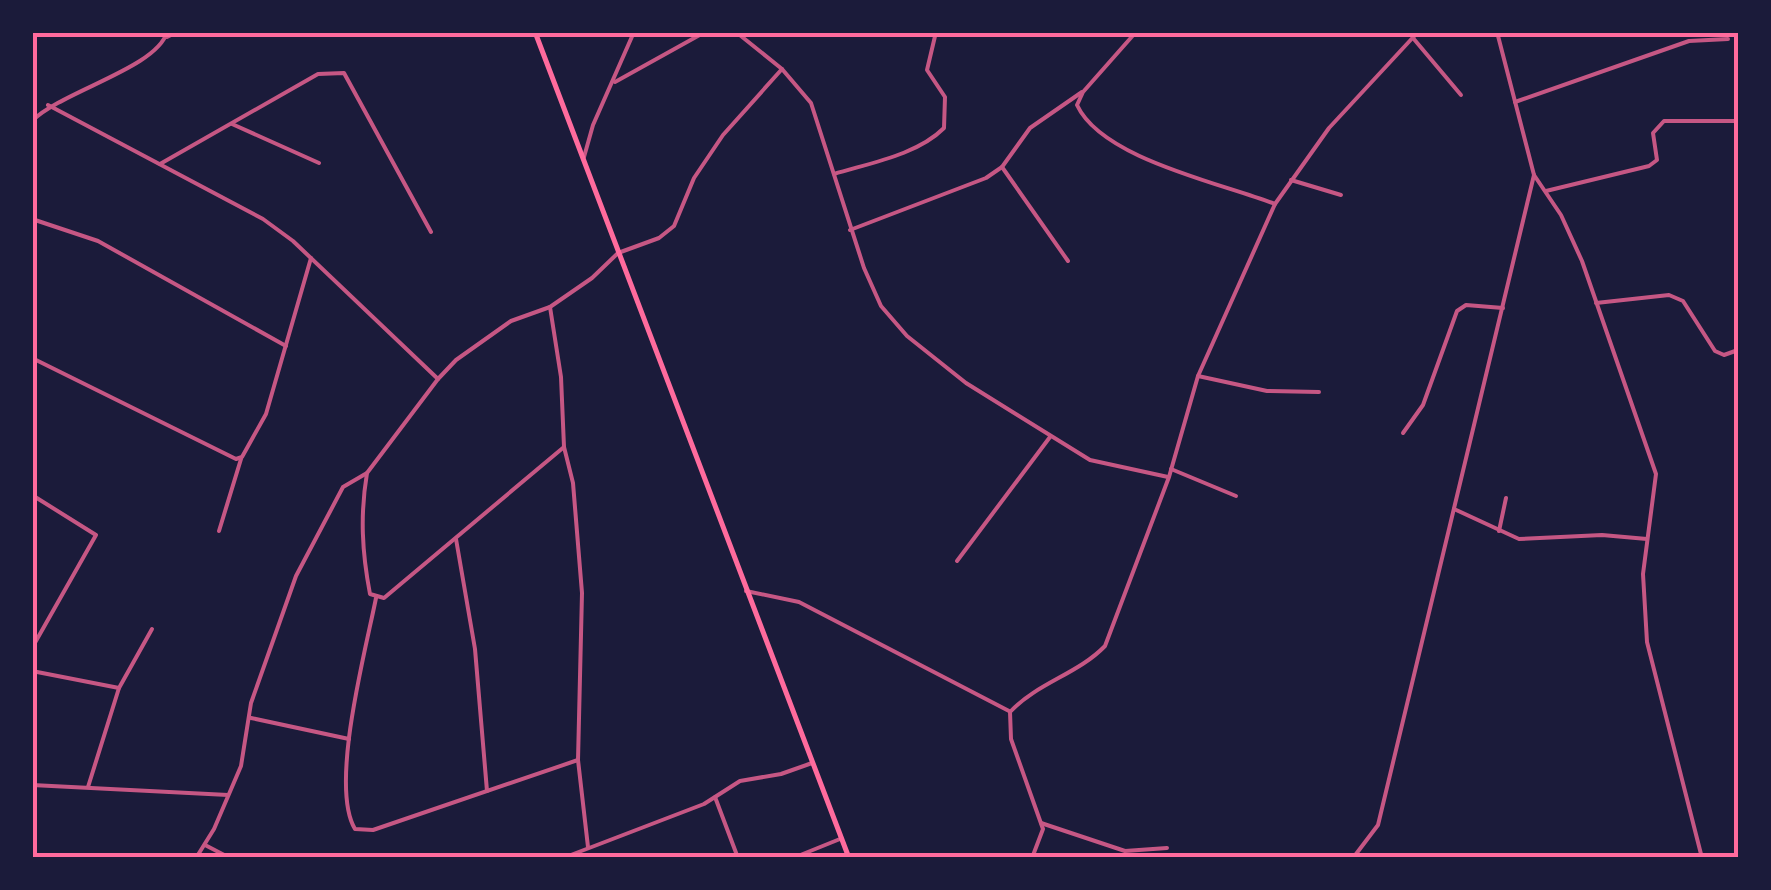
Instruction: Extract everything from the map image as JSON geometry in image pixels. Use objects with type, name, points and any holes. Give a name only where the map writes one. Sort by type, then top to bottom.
[{"type":"main road","points":[[536,32],[849,858]]},
{"type":"street","points":[[32,121],[48,105],[128,67],[167,34],[177,32]]},
{"type":"street","points":[[583,161],[593,125],[634,32]]},
{"type":"street","points":[[615,82],[705,32]]},
{"type":"street","points":[[736,32],[782,69],[811,104],[850,230],[881,306],[908,336],[966,383],[1103,464],[1169,477]]},
{"type":"street","points":[[834,174],[898,154],[935,137],[944,128],[945,97],[926,70],[936,32]]},
{"type":"street","points":[[850,230],[986,178],[1002,167],[1030,128],[1083,92],[1136,32]]},
{"type":"street","points":[[1032,858],[1041,823],[1011,738],[1010,712],[1021,700],[1092,660],[1105,646],[1169,477],[1198,376],[1275,204],[1329,128],[1418,32]]},
{"type":"street","points":[[1497,32],[1534,176],[1561,214],[1656,474],[1643,574],[1650,657],[1702,858]]},
{"type":"street","points":[[1413,38],[1461,96]]},
{"type":"street","points":[[1515,102],[1689,42],[1728,39]]},
{"type":"street","points":[[196,858],[241,766],[249,717],[296,576],[343,487],[367,473],[456,360],[511,321],[550,307],[592,278],[618,253],[659,238],[674,226],[694,178],[723,135],[782,69]]},
{"type":"street","points":[[160,164],[318,74],[344,73],[432,232]]},
{"type":"street","points":[[1083,92],[1077,105],[1082,116],[1112,144],[1275,204]]},
{"type":"street","points":[[48,105],[263,219],[311,258],[438,379]]},
{"type":"street","points":[[1546,191],[1649,166],[1656,160],[1654,133],[1664,121],[1738,121]]},
{"type":"street","points":[[230,124],[319,164]]},
{"type":"street","points":[[1002,167],[1068,261]]},
{"type":"street","points":[[1352,858],[1378,825],[1534,176]]},
{"type":"street","points":[[1292,180],[1341,196]]},
{"type":"street","points":[[32,218],[98,241],[286,346]]},
{"type":"street","points":[[219,531],[242,457],[266,414],[311,258]]},
{"type":"street","points":[[1596,303],[1669,295],[1683,302],[1715,352],[1738,350]]},
{"type":"street","points":[[1403,434],[1423,405],[1457,311],[1466,305],[1503,308]]},
{"type":"street","points":[[550,307],[561,376],[564,447],[573,483],[582,593],[578,760],[588,847]]},
{"type":"street","points":[[32,358],[226,455],[242,457]]},
{"type":"street","points":[[1198,376],[1267,391],[1319,392]]},
{"type":"street","points":[[958,562],[1051,435]]},
{"type":"street","points":[[367,473],[361,522],[370,594],[384,598],[564,447]]},
{"type":"street","points":[[1171,469],[1236,496]]},
{"type":"street","points":[[32,494],[96,534],[32,648]]},
{"type":"street","points":[[1500,531],[1506,498]]},
{"type":"street","points":[[1454,509],[1519,539],[1602,535],[1648,539]]},
{"type":"street","points":[[456,539],[474,650],[487,791]]},
{"type":"street","points":[[746,591],[799,602],[1010,712]]},
{"type":"street","points":[[376,598],[349,739],[348,817],[355,829],[372,830],[578,760]]},
{"type":"street","points":[[88,787],[119,688],[152,629]]},
{"type":"street","points":[[32,672],[119,688]]},
{"type":"street","points":[[249,717],[349,739]]},
{"type":"street","points":[[563,858],[714,797],[740,781],[782,774],[812,762]]},
{"type":"street","points":[[32,786],[228,795]]},
{"type":"street","points":[[714,797],[738,858]]},
{"type":"street","points":[[1041,823],[1126,851],[1167,848]]},
{"type":"street","points":[[794,858],[842,839]]},
{"type":"street","points":[[204,844],[230,858]]}]
